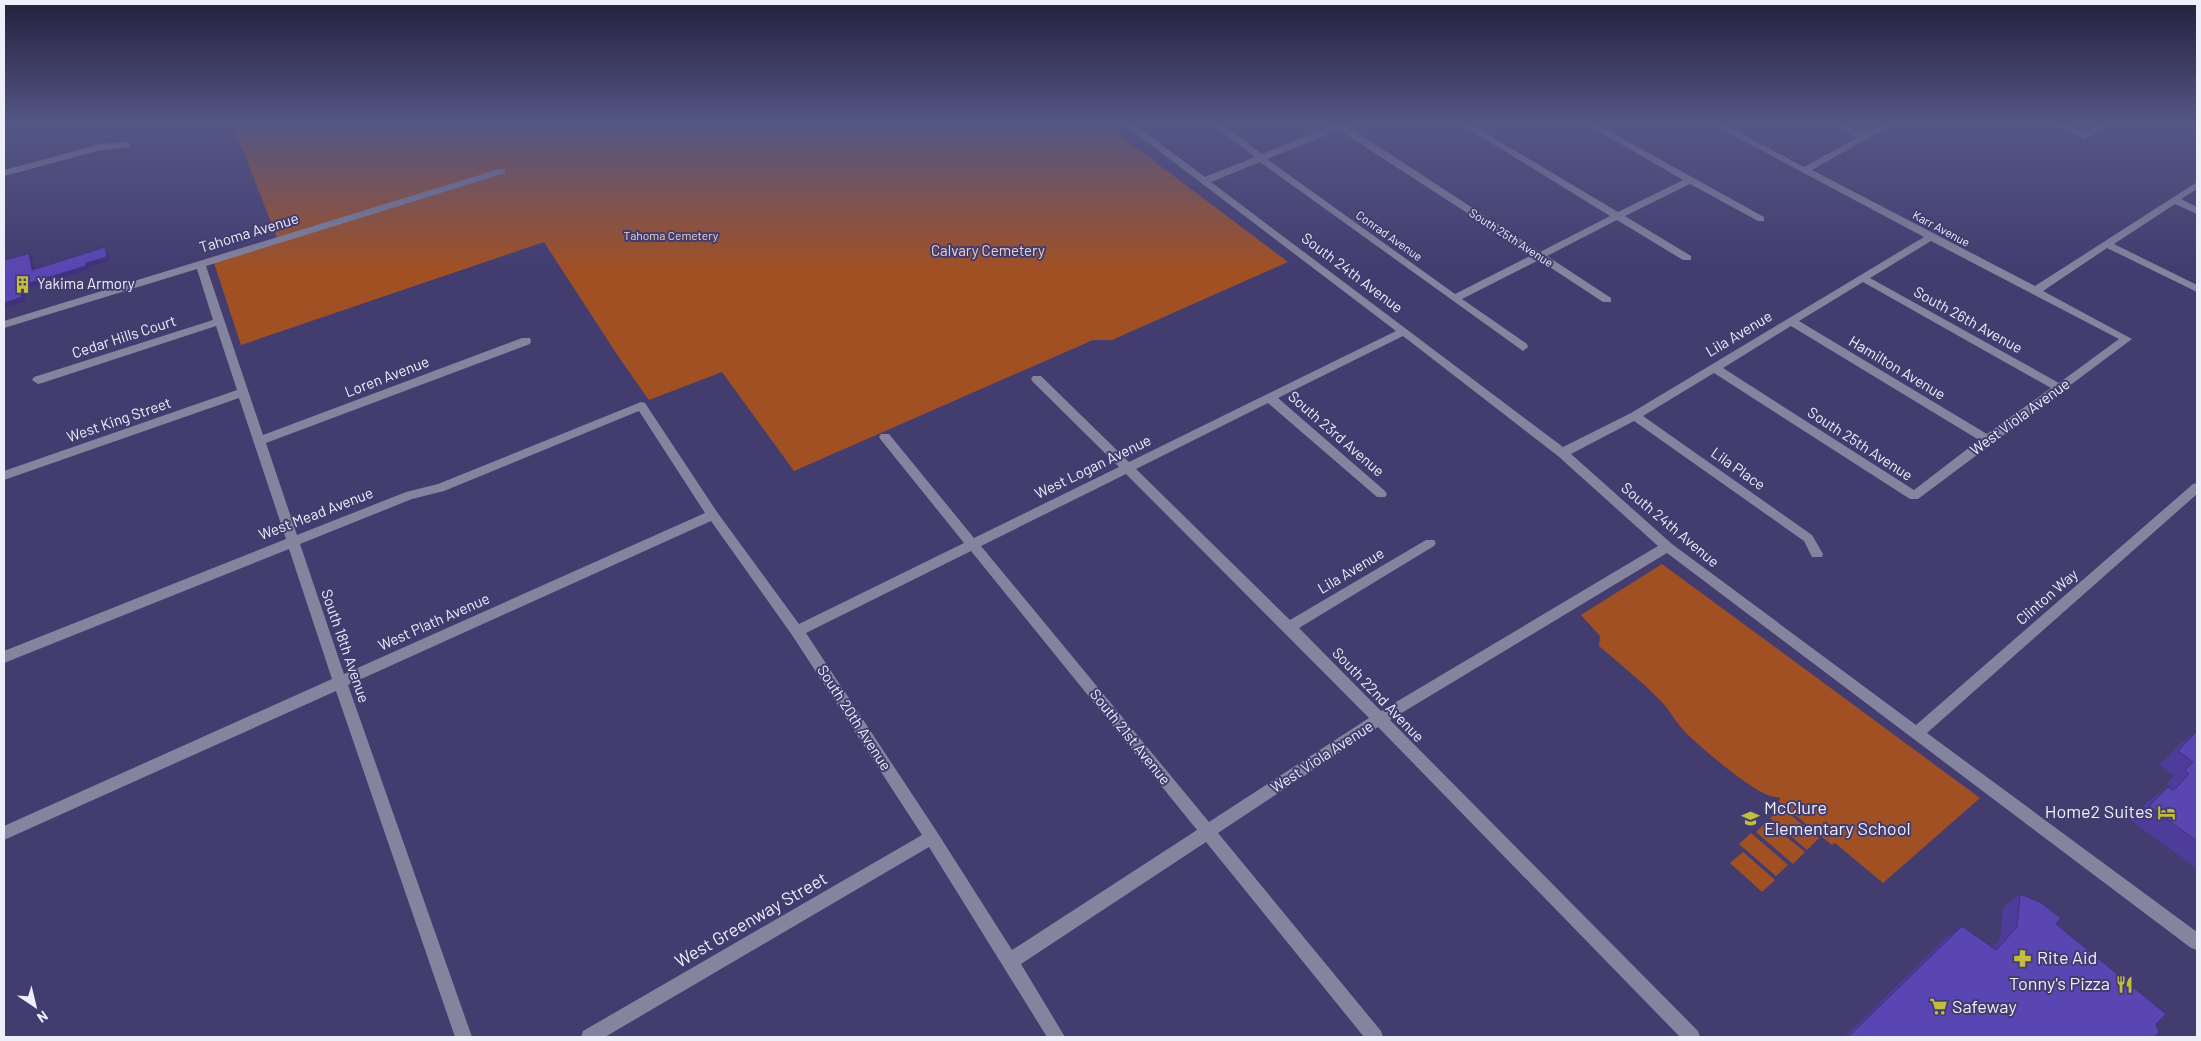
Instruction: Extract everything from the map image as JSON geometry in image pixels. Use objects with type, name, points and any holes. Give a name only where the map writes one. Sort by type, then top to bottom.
[{"type":"street","name":"Tahoma Avenue","points":[[4,325],[494,174]]},
{"type":"street","name":"South 24th Avenue","points":[[1194,174],[1508,410],[1562,453],[1667,547],[1918,732],[2197,942]]},
{"type":"street","points":[[1204,181],[1223,174]]},
{"type":"street","name":"Conrad Avenue","points":[[1281,174],[1523,347]]},
{"type":"street","name":"South 25th Avenue","points":[[1412,174],[1607,300]]},
{"type":"street","points":[[1547,174],[1687,258]]},
{"type":"street","points":[[1679,174],[1761,219]]},
{"type":"street","name":"Karr Avenue","points":[[1813,174],[2127,339]]},
{"type":"street","points":[[1455,298],[1690,180]]},
{"type":"street","points":[[2035,291],[2197,186]]},
{"type":"street","points":[[2174,200],[2197,211]]},
{"type":"street","name":"Lila Avenue","points":[[1562,453],[1635,416],[1930,237]]},
{"type":"street","points":[[2106,244],[2197,288]]},
{"type":"street","name":"South 18th Avenue","points":[[200,264],[340,682],[464,1037]]},
{"type":"street","name":"South 26th Avenue","points":[[1863,278],[2058,388]]},
{"type":"street","name":"Cedar Hills Court","points":[[38,380],[218,322]]},
{"type":"street","name":"Hamilton Avenue","points":[[1792,322],[1986,440]]},
{"type":"street","name":"West Logan Avenue","points":[[798,631],[1402,332]]},
{"type":"street","name":"West Viola Avenue","points":[[1914,496],[1986,440],[2127,339]]},
{"type":"street","name":"Loren Avenue","points":[[258,441],[526,341]]},
{"type":"street","name":"South 25th Avenue","points":[[1715,368],[1914,496]]},
{"type":"street","name":"South 22nd Avenue","points":[[1037,379],[1126,469],[1289,627],[1378,720],[1692,1037]]},
{"type":"street","name":"West King Street","points":[[4,476],[244,392]]},
{"type":"street","name":"South 23rd Avenue","points":[[1270,398],[1381,494]]},
{"type":"street","name":"South 20th Avenue","points":[[641,406],[713,515],[798,631],[932,837],[1057,1037]]},
{"type":"street","name":"West Mead Avenue","points":[[4,657],[292,540],[410,495],[440,488],[641,406]]},
{"type":"street","name":"Lila Place","points":[[1635,416],[1808,538],[1817,554]]},
{"type":"street","name":"South 21st Avenue","points":[[885,437],[1375,1037]]},
{"type":"street","name":"Clinton Way","points":[[1918,732],[2197,487]]},
{"type":"street","name":"West Plath Avenue","points":[[4,833],[713,515]]},
{"type":"street","name":"Lila Avenue","points":[[1289,627],[1430,543]]},
{"type":"street","name":"West Viola Avenue","points":[[1009,962],[1378,720],[1667,547]]},
{"type":"street","name":"West Greenway Street","points":[[589,1037],[932,837]]},
{"type":"green space","points":[[252,174],[1171,174],[1288,262],[1112,340],[1093,340],[794,471],[722,372],[649,400],[544,242],[241,345],[214,263],[279,243]]},
{"type":"green space","points":[[1662,564],[1980,798],[1883,883],[1835,843],[1832,845],[1779,802],[1780,797],[1771,796],[1746,783],[1704,750],[1686,733],[1660,700],[1599,646],[1600,636],[1581,615]]},
{"type":"green space","points":[[1782,808],[1819,838],[1807,850],[1770,818]]},
{"type":"green space","points":[[1767,821],[1805,852],[1793,864],[1756,832]]},
{"type":"green space","points":[[1751,833],[1788,865],[1776,876],[1739,844]]},
{"type":"green space","points":[[1743,852],[1775,880],[1762,892],[1730,863]]},
{"type":"building","name":"Yakima Armory","points":[[105,247],[107,257],[86,263],[86,266],[20,286],[22,297],[4,303],[5,255],[6,260],[29,253],[32,270]]},
{"type":"building","points":[[2197,731],[2197,841],[2149,806],[2168,787],[2173,791],[2189,774],[2185,770],[2193,762],[2178,751]]},
{"type":"building","points":[[2020,894],[2040,902],[2061,918],[2056,924],[2166,1014],[2156,1024],[2159,1032],[2155,1037],[1848,1037],[1962,926],[1996,950],[2017,927]]},
{"type":"place","name":"Yakima Armory","points":[[23,284]]},
{"type":"place","name":"Home2 Suites","points":[[2167,812]]},
{"type":"place","name":"McClure Elementary School","points":[[1750,818]]},
{"type":"place","name":"Rite Aid","points":[[2023,958]]},
{"type":"place","name":"Tonny's Pizza","points":[[2124,984]]},
{"type":"place","name":"Safeway","points":[[1938,1007]]},
{"type":"park label","name":"Tahoma Cemetery","points":[[671,236]]},
{"type":"park label","name":"Calvary Cemetery","points":[[988,251]]}]
